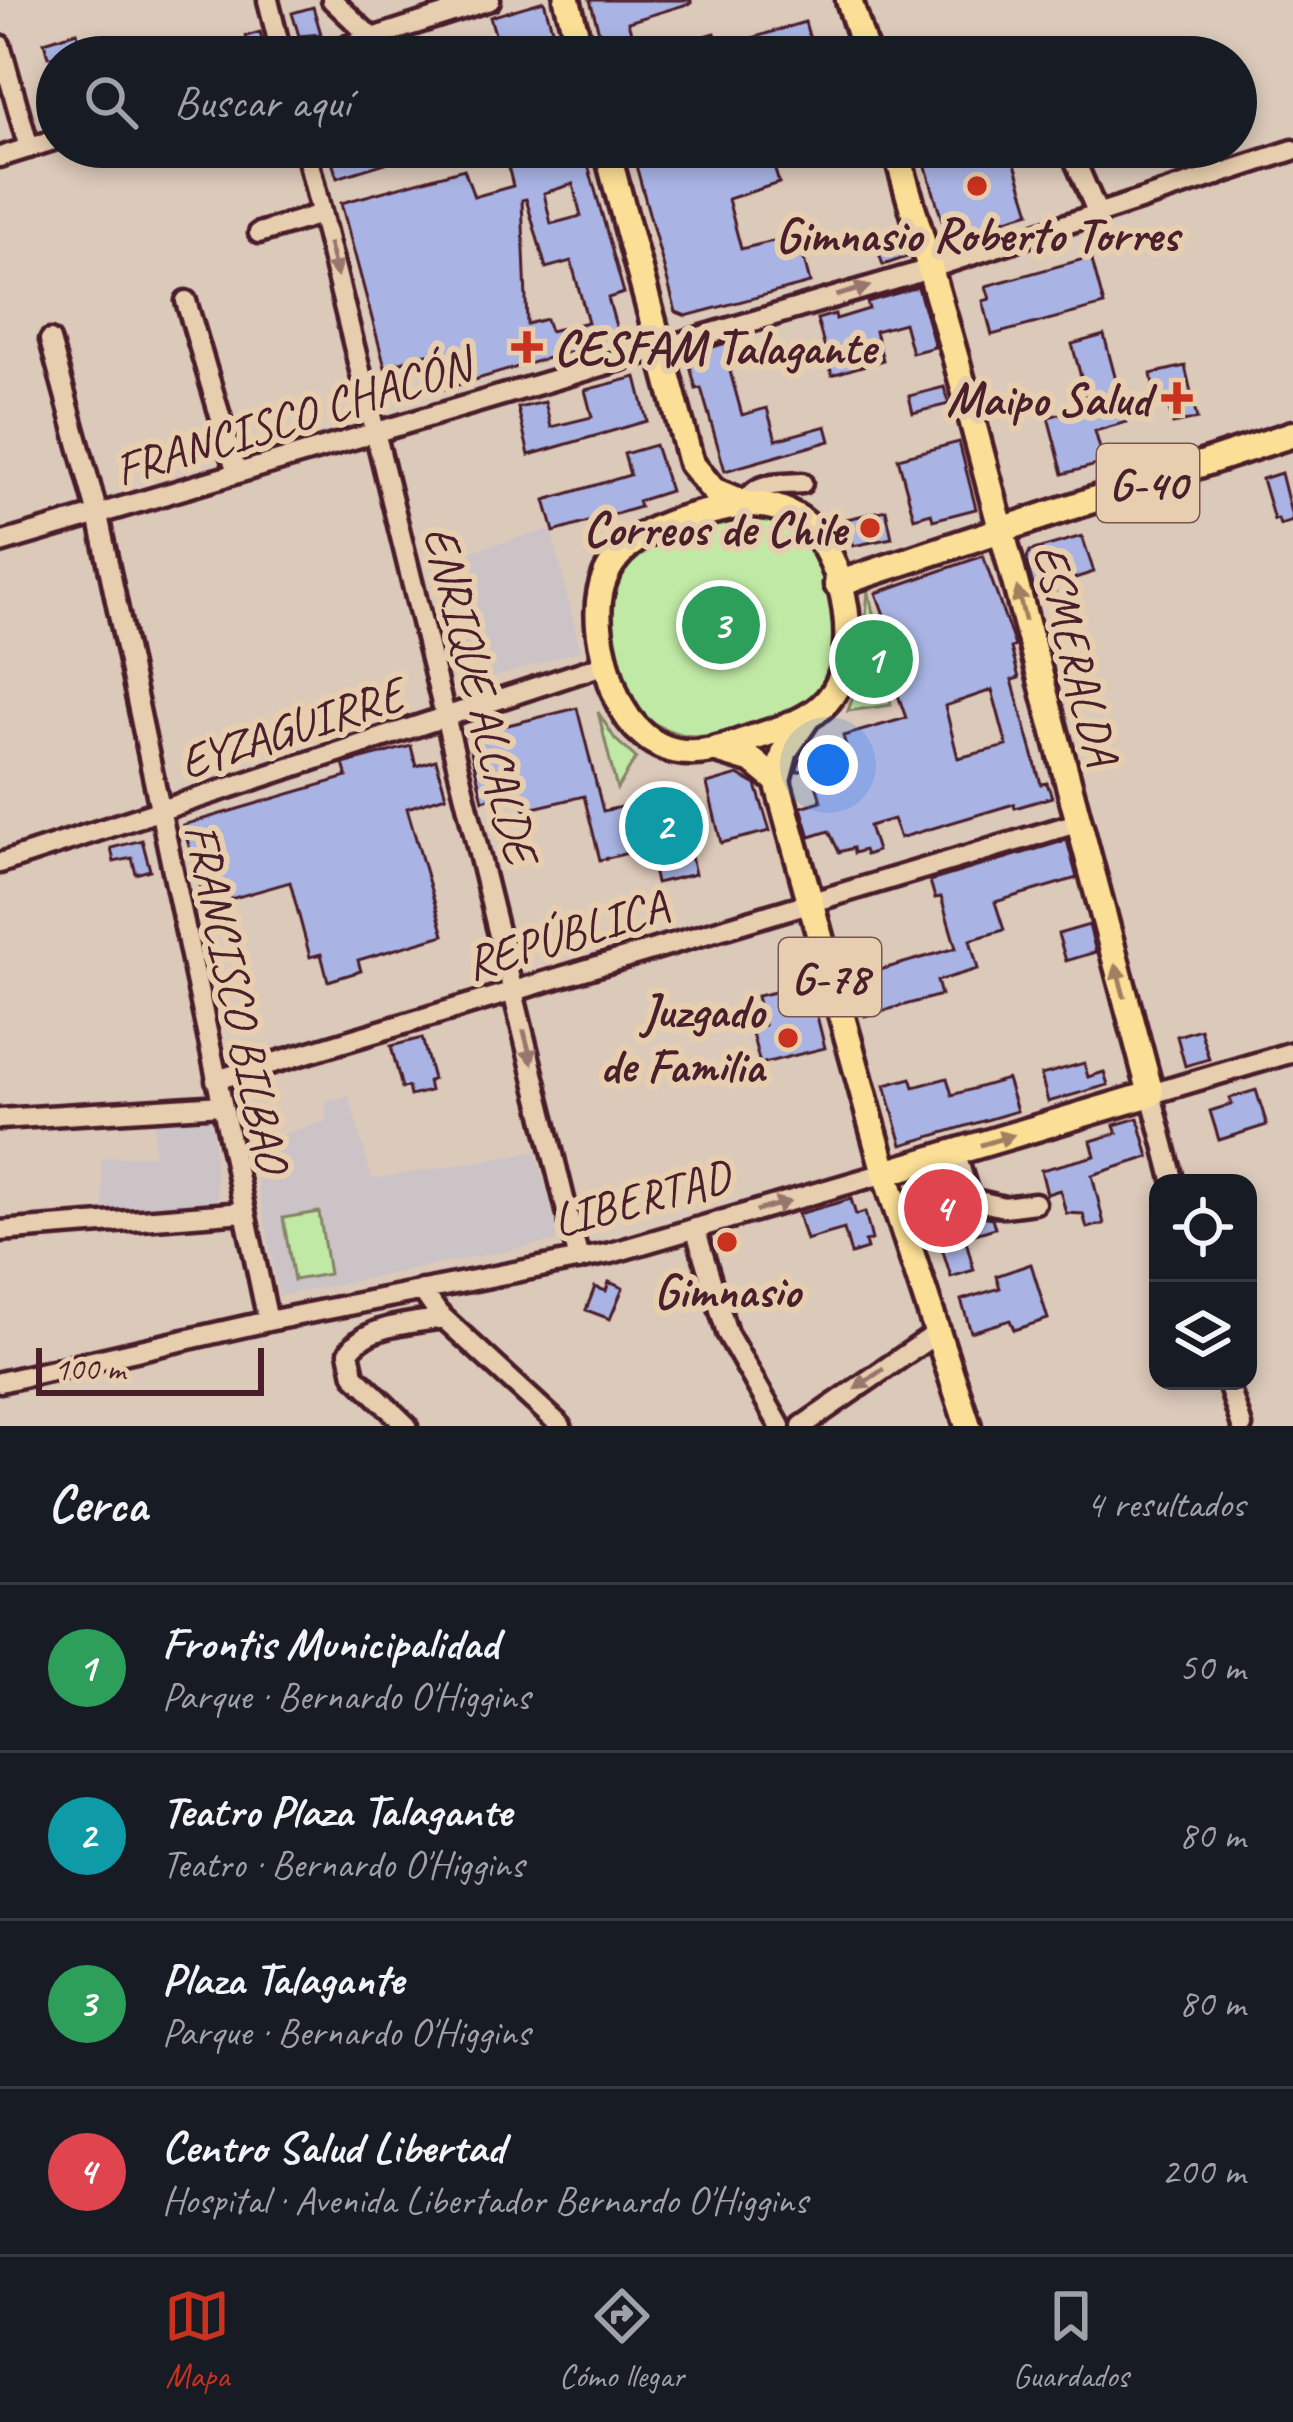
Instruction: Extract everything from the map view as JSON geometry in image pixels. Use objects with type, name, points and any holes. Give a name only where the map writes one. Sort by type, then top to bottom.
[{"type":"main road","points":[[567,0],[576,36]]},
{"type":"main road","points":[[849,0],[860,36]]},
{"type":"main road","points":[[612,168],[691,463],[713,490],[746,503],[775,507],[808,525],[826,549],[849,634],[848,659],[836,690],[784,750],[777,781],[753,761],[717,750]]},
{"type":"main road","name":"ESMERALDA","points":[[901,168],[1151,1094]]},
{"type":"main road","name":"G-40","points":[[837,584],[1293,434]]},
{"type":"main road","points":[[663,525],[683,497],[691,463]]},
{"type":"main road","points":[[746,503],[663,525],[625,547],[603,579],[596,613],[606,664],[620,704],[643,735],[682,752],[717,750],[809,717]]},
{"type":"main road","name":"G-78","points":[[777,781],[885,1173],[968,1426]]},
{"type":"main road","name":"LIBERTAD","points":[[885,1173],[1151,1094]]},
{"type":"street","points":[[268,0],[277,36]]},
{"type":"street","points":[[332,0],[370,36]]},
{"type":"street","points":[[378,36],[490,0]]},
{"type":"street","points":[[0,45],[29,148]]},
{"type":"street","points":[[0,157],[36,146]]},
{"type":"street","name":"FRANCISCO CHACÓN","points":[[1257,162],[1293,150]]},
{"type":"street","name":"ENRIQUE ALCALDE","points":[[310,168],[580,1259]]},
{"type":"street","points":[[1078,168],[1098,214]]},
{"type":"street","points":[[1216,168],[1218,175]]},
{"type":"street","name":"FRANCISCO CHACÓN","points":[[0,542],[931,269],[1239,168]]},
{"type":"street","points":[[259,232],[321,214]]},
{"type":"street","points":[[186,302],[237,473]]},
{"type":"street","name":"FRANCISCO BILBAO","points":[[50,340],[98,515],[268,1321]]},
{"type":"street","points":[[746,503],[760,486],[802,483]]},
{"type":"street","name":"EYZAGUIRRE","points":[[0,863],[606,664]]},
{"type":"street","name":"REPÚBLICA","points":[[216,1080],[1077,823]]},
{"type":"street","name":"LIBERTAD","points":[[1151,1094],[1293,1052]]},
{"type":"street","name":"ESMERALDA","points":[[1151,1094],[1172,1174]]},
{"type":"street","points":[[0,1119],[222,1105]]},
{"type":"street","points":[[956,1152],[970,1198],[1004,1207],[1035,1204]]},
{"type":"street","name":"LIBERTAD","points":[[0,1382],[268,1321],[580,1259],[885,1173]]},
{"type":"street","points":[[0,1231],[244,1212]]},
{"type":"street","points":[[695,1228],[727,1333],[780,1426]]},
{"type":"street","points":[[422,1290],[443,1318],[561,1426]]},
{"type":"street","points":[[407,1426],[355,1375],[349,1352],[356,1341],[373,1332],[443,1318]]},
{"type":"street","points":[[802,1426],[937,1333]]},
{"type":"street","points":[[1230,1390],[1241,1426]]},
{"type":"shaded area","points":[[551,529],[580,650],[468,686],[459,683],[431,562]]},
{"type":"shaded area","points":[[349,1096],[372,1179],[536,1152],[560,1240],[279,1296],[250,1144],[327,1121],[325,1102]]},
{"type":"shaded area","points":[[212,1119],[218,1206],[104,1213],[101,1158],[155,1155],[154,1123]]},
{"type":"green space","points":[[746,515],[791,525],[816,554],[826,575],[836,623],[833,667],[819,692],[781,717],[718,735],[678,733],[644,717],[618,677],[608,634],[610,590],[627,556],[652,538]]},
{"type":"green space","points":[[868,588],[891,705],[848,711],[869,670],[864,647]]},
{"type":"green space","points":[[598,712],[615,739],[636,758],[617,789]]},
{"type":"green space","points":[[319,1212],[329,1274],[294,1280],[283,1218]]},
{"type":"building","points":[[590,0],[691,0],[628,22],[632,36],[600,36]]},
{"type":"building","points":[[544,1],[554,36],[496,36],[490,17]]},
{"type":"building","points":[[313,7],[321,34],[299,36],[292,13]]},
{"type":"building","points":[[805,22],[809,36],[759,36]]},
{"type":"building","points":[[334,168],[370,168],[337,178]]},
{"type":"building","points":[[508,168],[589,168],[624,293],[608,298],[619,337],[437,391],[427,354],[385,367],[341,203],[464,169],[474,197],[513,186]],"holes":[[[573,184],[581,216],[551,224],[544,193]],[[526,199],[546,268],[571,261],[588,322],[550,331],[546,319],[527,324],[522,200]]]},
{"type":"building","points":[[637,168],[774,168],[779,183],[728,199],[741,249],[798,235],[810,283],[686,316],[676,312]]},
{"type":"building","name":"Gimnasio Roberto Torres","points":[[926,168],[1016,168],[1030,212],[947,237]]},
{"type":"building","points":[[903,235],[907,257],[883,265],[876,244]]},
{"type":"building","points":[[1091,257],[1104,305],[992,335],[983,301],[990,299],[986,286]]},
{"type":"building","points":[[918,287],[935,347],[912,353],[904,323],[875,331],[883,360],[832,375],[817,319],[869,309],[867,302]]},
{"type":"building","points":[[1104,335],[1127,422],[1095,431],[1104,463],[1063,474],[1048,417],[1089,406],[1072,344]]},
{"type":"building","points":[[729,342],[735,362],[728,364],[742,415],[767,408],[776,440],[826,426],[830,441],[725,471],[687,355]]},
{"type":"building","name":"Maipo Salud","points":[[1185,366],[1197,419],[1173,424],[1167,402],[1161,393],[1155,394],[1151,374]]},
{"type":"building","points":[[636,377],[647,421],[529,455],[518,408],[545,402],[551,427],[592,417],[585,390]]},
{"type":"building","points":[[944,387],[949,404],[913,413],[909,396]]},
{"type":"building","points":[[959,442],[976,509],[933,520],[931,513],[914,518],[898,458]]},
{"type":"building","points":[[655,445],[670,491],[638,501],[640,507],[554,532],[545,500],[630,475],[624,454]]},
{"type":"building","points":[[1281,473],[1293,521],[1280,525],[1274,520],[1262,479]]},
{"type":"building","name":"Correos de Chile","points":[[886,510],[892,538],[853,546],[847,519]]},
{"type":"building","points":[[1082,536],[1094,572],[1053,585],[1055,591],[1036,596],[1026,560],[1030,551]]},
{"type":"building","points":[[983,556],[1015,646],[1011,648],[1019,678],[1012,680],[1041,784],[1047,783],[1052,797],[900,838],[893,819],[869,826],[877,851],[866,855],[864,850],[854,853],[853,848],[839,852],[829,831],[810,837],[801,807],[821,801],[811,768],[796,772],[800,760],[846,746],[843,736],[906,718],[883,652],[903,645],[895,621],[887,623],[876,593]],"holes":[[[992,690],[1007,746],[958,758],[945,706]]]},
{"type":"building","points":[[577,708],[603,811],[677,795],[695,874],[656,883],[648,848],[600,860],[584,796],[525,810],[520,790],[483,800],[467,735]]},
{"type":"building","points":[[411,746],[416,766],[436,760],[446,796],[407,808],[444,935],[358,960],[361,971],[328,981],[321,954],[310,957],[290,882],[206,906],[183,825],[347,777],[343,764]]},
{"type":"building","points":[[738,775],[756,785],[770,831],[721,843],[707,784]]},
{"type":"building","points":[[142,840],[150,870],[136,874],[132,858],[114,862],[111,848]]},
{"type":"building","points":[[1067,840],[1077,878],[995,902],[1004,930],[970,940],[978,969],[937,981],[941,995],[865,1016],[861,1002],[869,999],[862,975],[956,948],[941,897],[935,898],[930,881]]},
{"type":"building","points":[[1089,925],[1096,952],[1066,961],[1058,934]]},
{"type":"building","name":"Juzgado de Familia","points":[[809,984],[825,1048],[760,1064],[751,1029],[764,1025],[757,996]]},
{"type":"building","points":[[1200,1029],[1209,1059],[1185,1066],[1177,1036]]},
{"type":"building","points":[[422,1038],[433,1079],[428,1081],[430,1091],[410,1096],[408,1087],[402,1088],[391,1046]]},
{"type":"building","points":[[1084,1063],[1088,1077],[1104,1072],[1108,1085],[1048,1102],[1041,1075]]},
{"type":"building","points":[[911,1078],[914,1087],[947,1078],[952,1095],[1007,1079],[1017,1111],[902,1145],[885,1085]]},
{"type":"building","points":[[1256,1090],[1267,1125],[1219,1140],[1210,1111]]},
{"type":"building","points":[[1138,1118],[1149,1157],[1092,1175],[1104,1224],[1087,1228],[1083,1214],[1066,1213],[1060,1190],[1047,1194],[1041,1170],[1095,1156],[1091,1141],[1117,1133],[1114,1125]]},
{"type":"building","points":[[947,1173],[958,1212],[992,1218],[995,1228],[965,1237],[974,1270],[951,1277],[921,1180]]},
{"type":"building","points":[[851,1199],[856,1215],[865,1212],[872,1240],[865,1242],[867,1249],[851,1254],[844,1229],[806,1240],[798,1214]]},
{"type":"building","points":[[1031,1264],[1048,1319],[1014,1330],[1010,1320],[971,1332],[961,1300],[1000,1288],[996,1276]]},
{"type":"building","points":[[609,1282],[623,1288],[610,1319],[586,1310],[595,1287],[606,1291]]},
{"type":"place","name":"Gimnasio Roberto Torres","points":[[977,186]]},
{"type":"place","name":"CESFAM Talagante","points":[[527,347]]},
{"type":"place","name":"Maipo Salud","points":[[1177,398]]},
{"type":"place","name":"Correos de Chile","points":[[870,528]]},
{"type":"place","name":"Plaza Talagante","points":[[721,625]]},
{"type":"place","name":"Frontis Municipalidad","points":[[874,659]]},
{"type":"place","name":"Teatro Plaza Talagante","points":[[664,826]]},
{"type":"place","name":"Juzgado de Familia","points":[[788,1038]]},
{"type":"place","name":"Centro Salud Libertad","points":[[943,1208]]},
{"type":"place","name":"Gimnasio","points":[[727,1242]]}]
